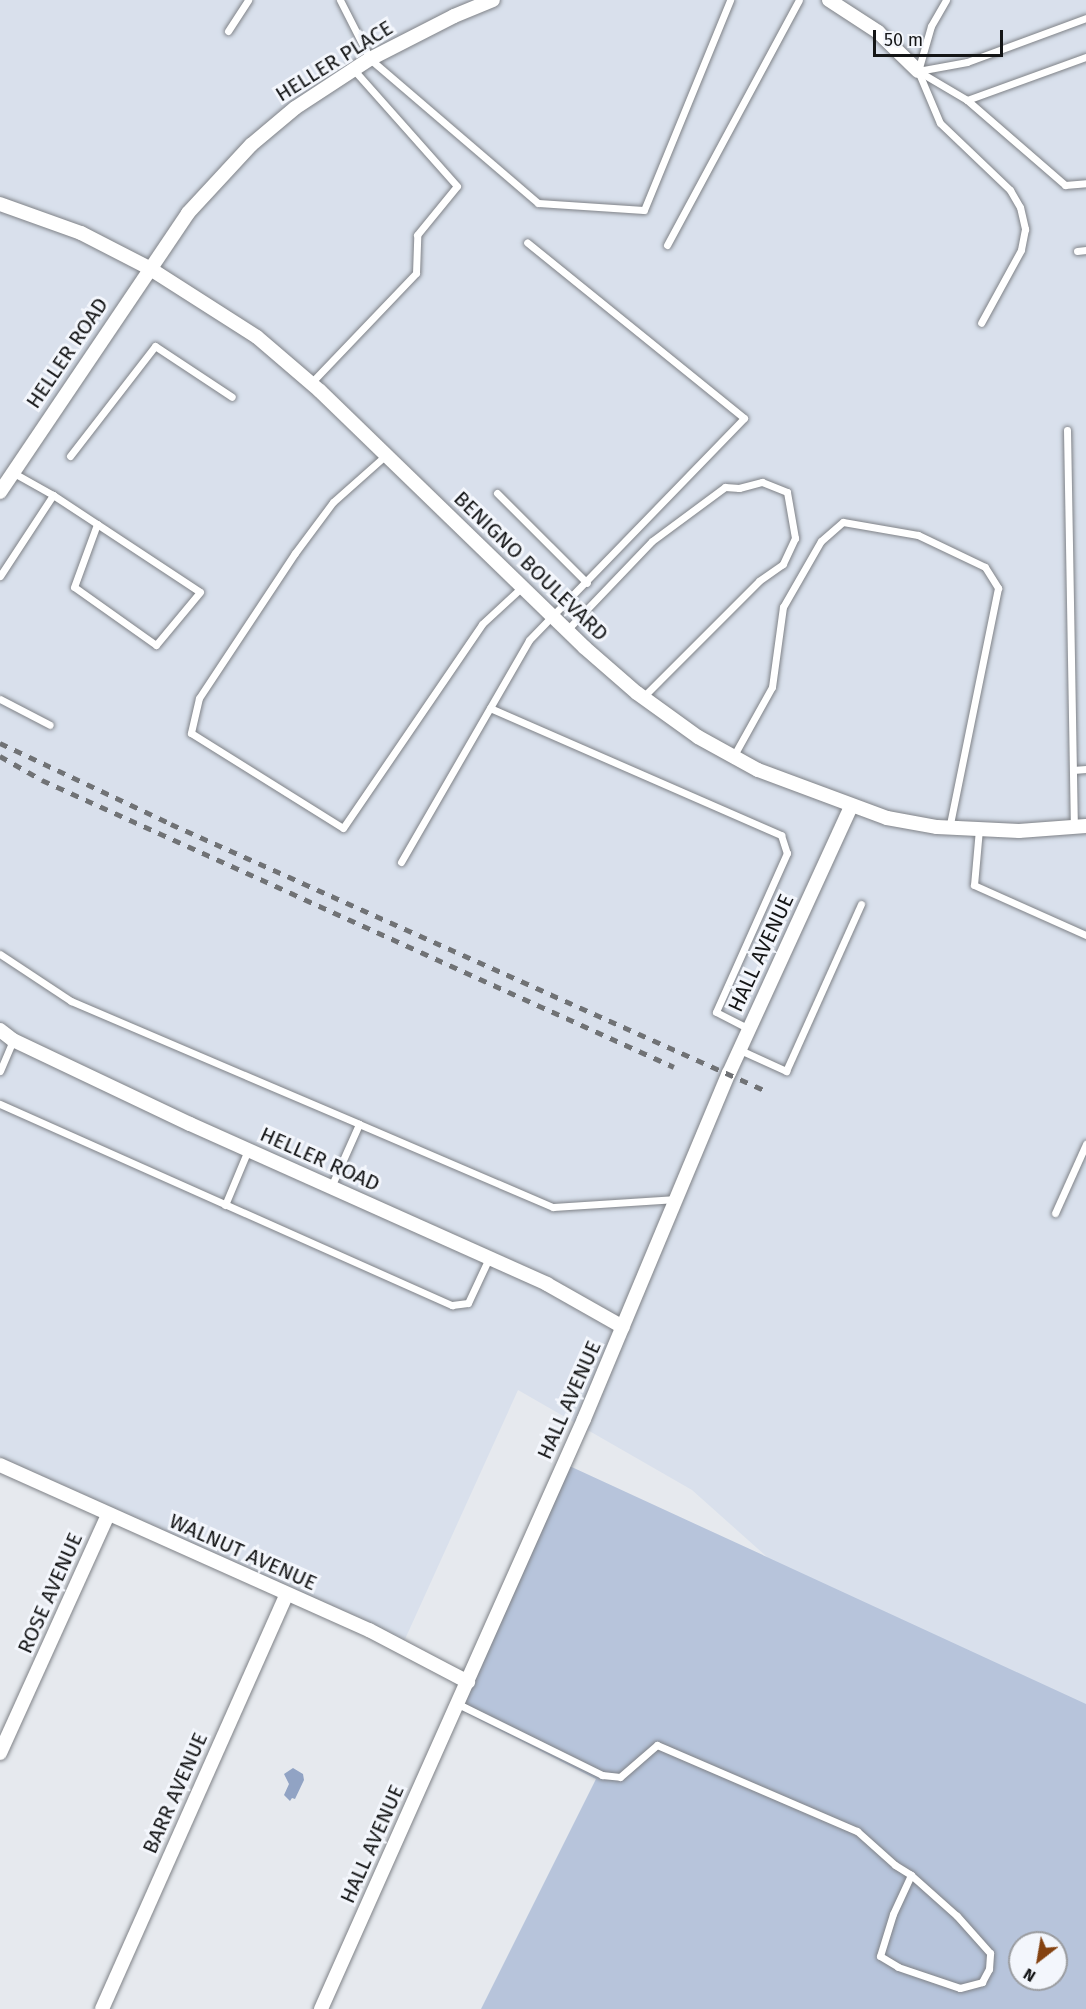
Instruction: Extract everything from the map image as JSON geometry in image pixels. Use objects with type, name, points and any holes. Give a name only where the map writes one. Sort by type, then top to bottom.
[{"type":"street","name":"HELLER PLACE","points":[[149,268],[188,213],[251,145],[295,108],[370,59],[454,16],[493,0]]},
{"type":"street","points":[[828,0],[848,7],[918,71]]},
{"type":"street","name":"BENIGNO BOULEVARD","points":[[0,204],[81,233],[149,268],[257,337],[310,383],[386,455],[566,631],[643,697],[698,737],[758,770],[888,818],[949,828],[979,830],[1018,831],[1080,827]]},
{"type":"street","name":"HELLER ROAD","points":[[0,492],[149,268]]},
{"type":"street","name":"HALL AVENUE","points":[[321,2009],[468,1682],[623,1327],[749,1029],[852,806]]},
{"type":"street","name":"HELLER ROAD","points":[[0,1030],[13,1040],[248,1150],[547,1284],[623,1327]]},
{"type":"street","name":"WALNUT AVENUE","points":[[0,1465],[369,1630],[468,1682]]},
{"type":"street","name":"ROSE AVENUE","points":[[0,1753],[108,1515]]},
{"type":"street","name":"BARR AVENUE","points":[[102,2009],[287,1594]]},
{"type":"lane","points":[[340,0],[370,59],[538,203],[645,210],[730,0]]},
{"type":"lane","points":[[667,245],[799,0]]},
{"type":"lane","points":[[946,0],[931,26],[918,71],[940,123],[1010,190],[1020,207],[1025,229],[1021,250],[981,323]]},
{"type":"lane","points":[[228,32],[247,1]]},
{"type":"lane","points":[[918,71],[967,62],[1086,18]]},
{"type":"lane","points":[[967,100],[1086,57]]},
{"type":"lane","points":[[310,383],[416,273],[417,235],[457,186],[354,69]]},
{"type":"lane","points":[[918,71],[967,100],[1065,185],[1086,183]]},
{"type":"lane","points":[[401,862],[529,640],[587,583],[744,418],[527,242]]},
{"type":"lane","points":[[1077,251],[1086,250]]},
{"type":"lane","points":[[70,456],[155,346],[232,397]]},
{"type":"lane","points":[[1067,430],[1073,770],[1080,827]]},
{"type":"lane","points":[[386,455],[333,502],[295,553],[199,698],[191,733],[343,828],[482,624],[522,587]]},
{"type":"lane","points":[[12,472],[53,495],[97,524],[200,592],[156,645],[74,587],[97,524]]},
{"type":"lane","points":[[566,631],[652,541],[725,487],[739,488],[762,482],[787,492],[795,537],[783,564],[759,581],[643,697]]},
{"type":"lane","points":[[498,493],[587,583]]},
{"type":"lane","points":[[0,576],[53,495]]},
{"type":"lane","points":[[733,757],[772,687],[783,607],[821,541],[843,522],[918,535],[985,567],[998,588],[949,828]]},
{"type":"lane","points":[[0,699],[50,725]]},
{"type":"lane","points":[[490,708],[782,835],[787,853],[716,1012],[749,1029]]},
{"type":"lane","points":[[1073,770],[1086,769]]},
{"type":"lane","points":[[979,830],[974,885],[1086,935]]},
{"type":"lane","points":[[740,1050],[786,1071],[861,904]]},
{"type":"lane","points":[[0,954],[71,1000],[553,1207],[677,1199]]},
{"type":"lane","points":[[0,1071],[13,1040]]},
{"type":"lane","points":[[0,1104],[452,1305],[468,1304],[489,1258]]},
{"type":"lane","points":[[331,1187],[359,1124]]},
{"type":"lane","points":[[1055,1213],[1086,1144]]},
{"type":"lane","points":[[225,1205],[248,1150]]},
{"type":"lane","points":[[458,1704],[602,1775],[620,1777],[657,1745],[857,1831],[895,1865],[911,1875],[957,1916],[990,1953],[989,1970],[982,1982],[960,1988],[898,1967],[880,1956],[893,1914],[911,1875]]},
{"type":"shaded area","points":[[0,0],[1086,0],[1086,1721],[823,1607],[692,1490],[518,1390],[401,1648],[0,1465]]},
{"type":"shaded area","points":[[563,1463],[1086,1704],[1086,2009],[481,2009],[596,1779],[458,1709]]},
{"type":"shaded area","points":[[293,1768],[303,1774],[304,1780],[295,1799],[292,1798],[290,1801],[284,1795],[289,1784],[284,1774]]},
{"type":"railway","points":[[0,743],[171,824],[764,1090]]},
{"type":"railway","points":[[0,756],[42,780],[674,1067]]}]
